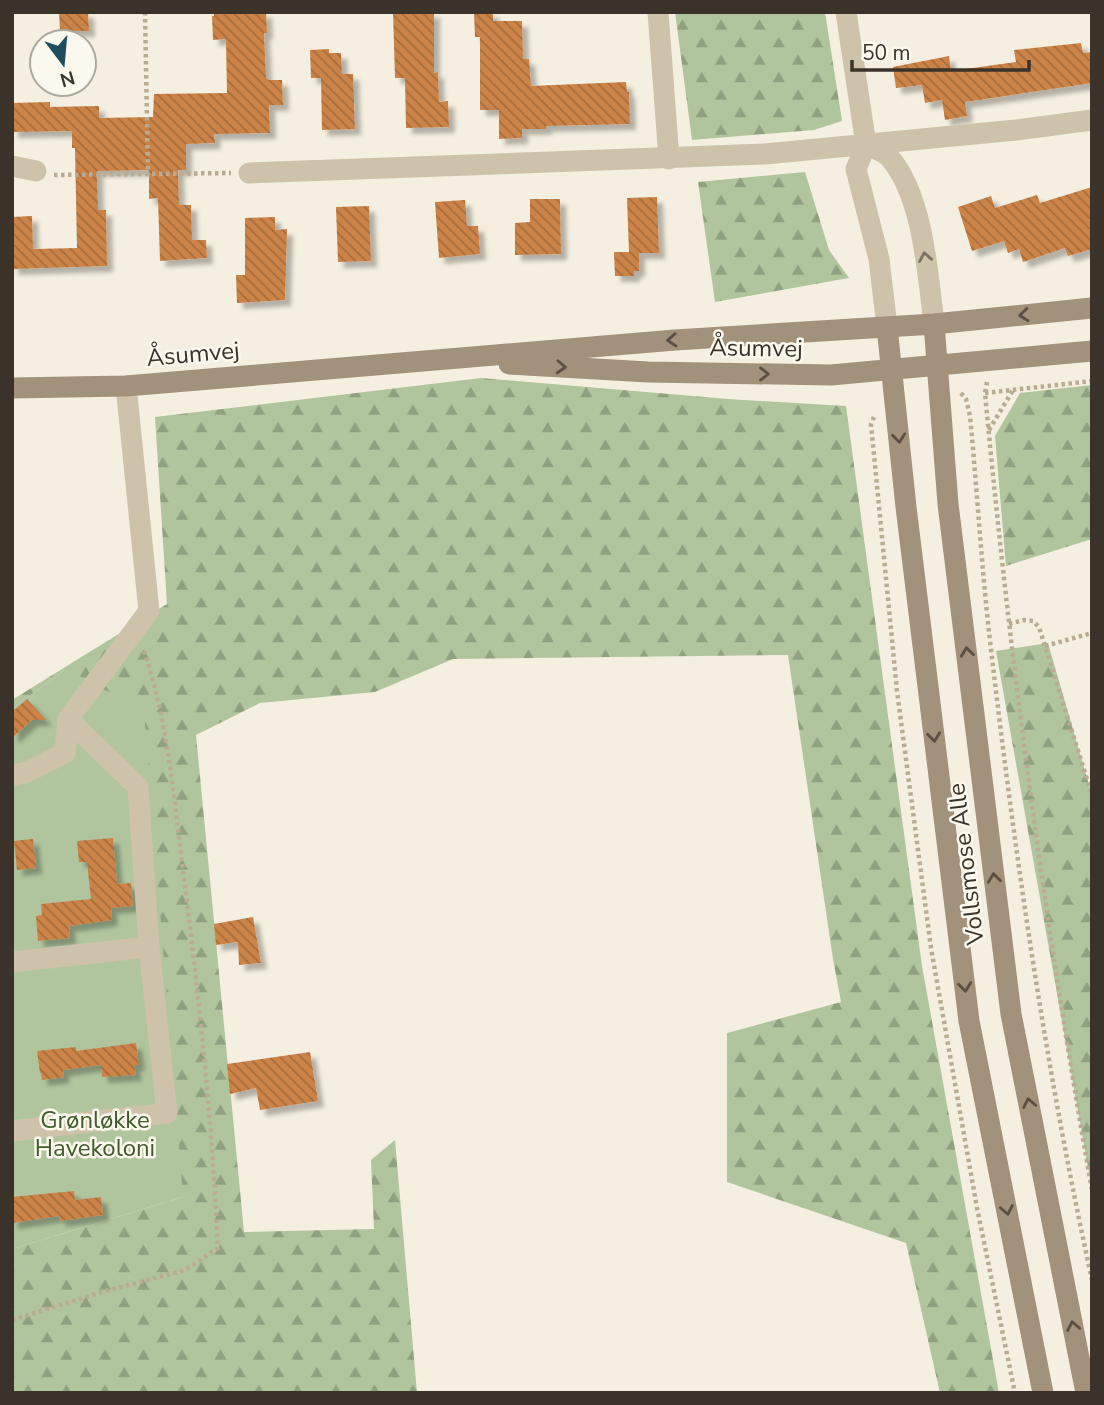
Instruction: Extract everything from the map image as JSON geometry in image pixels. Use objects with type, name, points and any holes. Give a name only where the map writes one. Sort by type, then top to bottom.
[{"type":"street","points":[[658,12],[669,159]]},
{"type":"street","points":[[846,12],[866,145],[856,169],[880,259],[887,327]]},
{"type":"street","points":[[249,173],[765,154],[1092,120]]},
{"type":"street","points":[[866,145],[888,155],[902,177],[917,216],[926,256],[934,324]]},
{"type":"street","points":[[12,166],[36,172]]},
{"type":"street","name":"Åsumvej","points":[[12,388],[127,386],[675,340],[934,324],[1092,308]]},
{"type":"street","name":"Vollsmose Alle","points":[[934,324],[948,504],[1011,1014],[1086,1393]]},
{"type":"street","name":"Vollsmose Alle","points":[[887,327],[906,507],[969,1021],[1043,1393]]},
{"type":"street","name":"Åsumvej","points":[[420,360],[672,373],[831,375],[1092,351]]},
{"type":"street","points":[[12,775],[25,773],[65,753],[68,719],[149,611],[127,386]]},
{"type":"street","points":[[12,1131],[167,1113],[149,947],[138,787],[68,719]]},
{"type":"street","points":[[12,962],[149,947]]},
{"type":"path","points":[[145,12],[148,175]]},
{"type":"path","points":[[36,172],[61,177],[249,173]]},
{"type":"path","points":[[990,360],[985,393],[1001,565],[1041,881],[1066,1047],[1092,1190]]},
{"type":"path","points":[[937,365],[966,399],[971,416],[989,630],[1027,928],[1072,1191],[1092,1280]]},
{"type":"path","points":[[985,393],[1092,381]]},
{"type":"path","points":[[989,430],[1014,390]]},
{"type":"path","points":[[1009,624],[1024,620],[1033,621],[1039,627],[1092,795]]},
{"type":"path","points":[[1045,646],[1092,633]]},
{"type":"green space","points":[[675,12],[825,12],[842,121],[814,130],[692,140]]},
{"type":"green space","points":[[805,172],[829,250],[849,278],[715,302],[698,182]]},
{"type":"green space","points":[[481,378],[846,406],[922,966],[999,1393],[940,1393],[906,1243],[727,1182],[727,1033],[841,1002],[788,655],[453,659],[375,692],[260,703],[196,735],[244,1232],[374,1229],[371,1160],[395,1140],[417,1393],[12,1393],[12,1249],[183,1197],[66,669],[12,709],[12,700],[167,604],[155,417]]},
{"type":"green space","points":[[1092,385],[1092,539],[1006,566],[995,436],[1020,393]]},
{"type":"green space","points":[[1048,643],[1092,795],[1092,1190],[996,651]]},
{"type":"green space","name":"Grønløkke Havekoloni","points":[[66,669],[144,711],[183,1197],[12,1249],[12,709]]},
{"type":"building","points":[[59,12],[88,12],[89,28],[60,28]]},
{"type":"building","points":[[214,12],[266,12],[266,78],[282,80],[283,105],[269,105],[270,133],[214,134],[215,143],[186,144],[186,170],[178,170],[179,205],[191,205],[192,240],[206,240],[207,258],[160,261],[158,198],[149,199],[149,170],[97,171],[98,210],[106,210],[107,266],[12,269],[12,217],[32,216],[33,249],[77,248],[75,148],[72,148],[72,131],[12,132],[12,103],[50,102],[50,107],[99,106],[99,118],[153,117],[154,94],[227,93],[226,42],[225,39],[213,40]]},
{"type":"building","points":[[393,12],[434,12],[434,73],[438,72],[439,102],[448,101],[449,127],[406,128],[405,78],[395,78]]},
{"type":"building","points":[[474,12],[493,12],[493,21],[522,21],[523,59],[529,59],[531,86],[626,82],[630,124],[546,126],[546,129],[522,129],[522,138],[499,139],[499,110],[480,110],[480,37],[475,37]]},
{"type":"building","points":[[1081,43],[1083,53],[1092,52],[1092,83],[965,102],[967,116],[945,120],[942,100],[925,103],[922,85],[896,88],[893,67],[949,56],[951,71],[1016,62],[1014,50]]},
{"type":"building","points":[[329,49],[329,53],[341,53],[342,74],[353,74],[355,129],[322,130],[321,78],[311,78],[310,50]]},
{"type":"building","points":[[1092,187],[1092,249],[1068,256],[1065,248],[1023,262],[1019,249],[1008,253],[1004,241],[972,251],[958,207],[991,196],[995,208],[1037,195],[1040,203]]},
{"type":"building","points":[[657,197],[659,253],[639,253],[639,271],[634,271],[634,276],[615,276],[614,252],[629,252],[627,198]]},
{"type":"building","points":[[530,199],[560,199],[561,254],[515,255],[515,223],[530,222]]},
{"type":"building","points":[[465,200],[467,226],[478,226],[480,254],[439,258],[435,202]]},
{"type":"building","points":[[369,206],[371,261],[338,262],[336,207]]},
{"type":"building","points":[[275,217],[275,230],[287,229],[285,300],[237,303],[236,275],[245,275],[245,218]]},
{"type":"building","points":[[27,699],[46,720],[32,720],[12,738],[12,712]]},
{"type":"building","points":[[113,838],[117,884],[131,883],[133,906],[111,908],[112,920],[69,926],[70,938],[38,941],[36,916],[42,915],[41,904],[91,899],[87,862],[79,862],[77,841]]},
{"type":"building","points":[[33,839],[36,868],[17,870],[14,841]]},
{"type":"building","points":[[253,917],[261,963],[239,965],[238,942],[216,945],[214,924]]},
{"type":"building","points":[[136,1043],[139,1065],[134,1065],[136,1075],[102,1077],[101,1065],[63,1070],[64,1077],[42,1080],[37,1051],[76,1047],[76,1051]]},
{"type":"building","points":[[310,1052],[318,1101],[260,1110],[256,1088],[230,1094],[227,1064]]},
{"type":"building","points":[[74,1191],[75,1200],[101,1197],[103,1215],[60,1221],[59,1216],[12,1223],[12,1197]]}]
